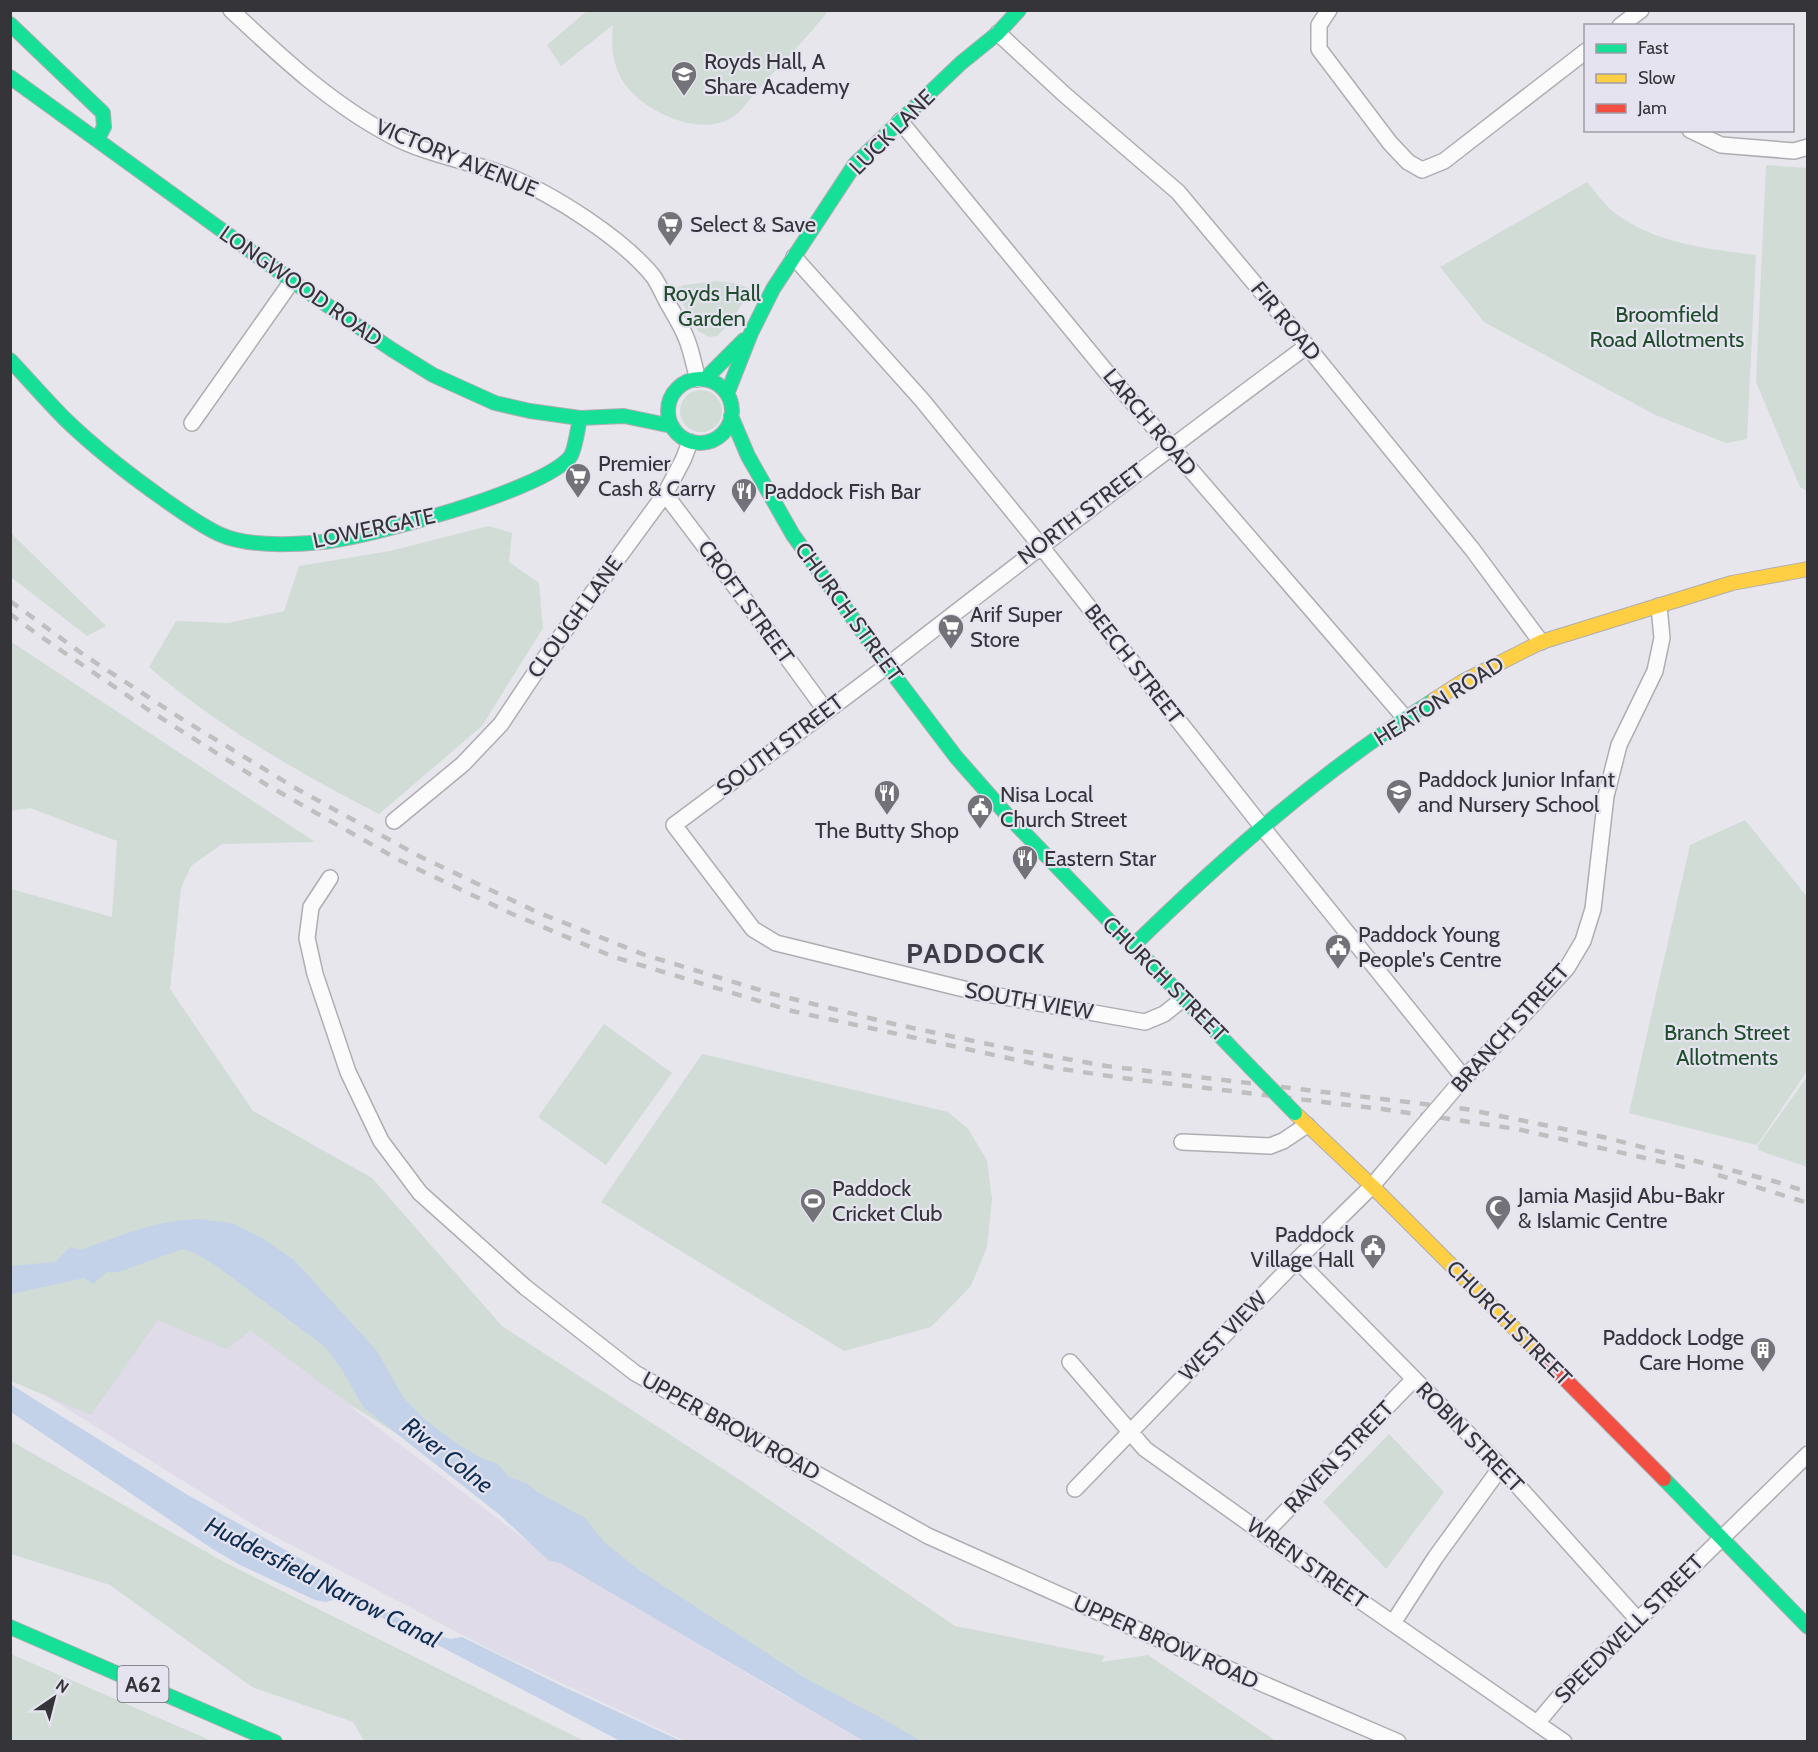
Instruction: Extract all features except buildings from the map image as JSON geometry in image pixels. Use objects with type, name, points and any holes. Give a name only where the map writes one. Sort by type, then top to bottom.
[{"type":"street","name":"VICTORY AVENUE","points":[[231,10],[287,62],[341,105],[394,136],[462,162],[506,175],[536,189],[563,204],[616,242],[653,276],[687,340],[701,379]]},
{"type":"street","name":"LUCK LANE","points":[[728,394],[751,333],[773,289],[855,164],[961,63],[998,33],[1019,10]]},
{"type":"street","points":[[1329,10],[1319,25],[1320,49],[1390,143],[1408,162],[1422,170],[1444,161],[1584,53]]},
{"type":"street","points":[[1623,24],[1641,10]]},
{"type":"street","points":[[10,24],[104,113],[105,127],[98,140]]},
{"type":"street","name":"FIR ROAD","points":[[998,33],[1065,95],[1178,192],[1308,346],[1472,549],[1541,642]]},
{"type":"street","name":"LONGWOOD ROAD","points":[[10,77],[292,281],[391,349],[466,392],[495,403],[580,418],[624,416],[668,404]]},
{"type":"street","name":"LARCH ROAD","points":[[900,121],[1170,446],[1405,718]]},
{"type":"street","points":[[1694,132],[1721,145],[1794,151],[1808,147]]},
{"type":"street","name":"BEECH STREET","points":[[794,257],[922,400],[1040,545],[1460,1082]]},
{"type":"street","points":[[192,423],[292,281]]},
{"type":"street","name":"LUCK LANE","points":[[701,379],[751,333]]},
{"type":"street","name":"NORTH STREET","points":[[887,666],[1170,446],[1308,346]]},
{"type":"street","name":"LOWERGATE","points":[[10,360],[67,421],[140,483],[184,514],[220,535],[256,544],[322,542],[349,537],[407,524],[506,492],[551,473],[571,456],[580,418]]},
{"type":"street","points":[[711,441],[727,429],[732,416],[732,404],[728,394],[722,388],[701,379],[691,380],[677,388],[668,404],[668,415],[676,433],[690,442],[711,441],[748,456]]},
{"type":"street","name":"LONGWOOD ROAD","points":[[624,416],[672,426]]},
{"type":"street","name":"CHURCH STREET","points":[[732,416],[748,456],[793,535],[956,757],[1007,816],[1295,1113],[1372,1186],[1806,1622]]},
{"type":"street","name":"CLOUGH LANE","points":[[394,821],[448,787],[501,724],[551,649],[664,494],[690,442]]},
{"type":"street","name":"CROFT STREET","points":[[664,494],[744,598],[826,711]]},
{"type":"street","name":"HEATON ROAD","points":[[1132,947],[1199,881],[1335,768],[1405,718],[1462,682],[1541,642],[1732,583],[1808,569]]},
{"type":"street","name":"BRANCH STREET","points":[[1372,1186],[1460,1082],[1567,968],[1583,941],[1593,909],[1606,796],[1619,745],[1655,670],[1662,638],[1659,606]]},
{"type":"street","name":"SOUTH STREET","points":[[674,825],[887,666]]},
{"type":"street","name":"SOUTH VIEW","points":[[674,825],[753,929],[776,943],[976,992],[1145,1022],[1164,1014],[1184,998]]},
{"type":"street","name":"UPPER BROW ROAD","points":[[330,878],[310,907],[307,938],[315,974],[348,1072],[381,1141],[420,1193],[525,1287],[635,1373],[928,1536],[1398,1742]]},
{"type":"street","points":[[1182,1142],[1270,1146],[1283,1141],[1307,1125]]},
{"type":"street","name":"WEST VIEW","points":[[1075,1489],[1372,1186]]},
{"type":"street","name":"ROBIN STREET","points":[[1298,1260],[1501,1467],[1638,1620]]},
{"type":"street","name":"WREN STREET","points":[[1070,1362],[1145,1449],[1263,1534],[1564,1742]]},
{"type":"street","name":"RAVEN STREET","points":[[1263,1534],[1414,1380]]},
{"type":"street","name":"SPEEDWELL STREET","points":[[1538,1722],[1559,1697],[1808,1454]]},
{"type":"street","points":[[1393,1623],[1435,1558],[1501,1467]]},
{"type":"street","name":"A62","points":[[10,1627],[275,1742]]},
{"type":"shaded area","points":[[10,1303],[285,1306],[355,1410],[548,1557],[557,1559],[790,1699],[798,1694],[867,1741],[685,1741],[495,1652],[259,1528],[11,1374]]},
{"type":"green space","points":[[588,10],[828,11],[733,117],[719,123],[704,125],[671,118],[641,101],[629,90],[618,72],[614,59],[613,25],[561,66],[547,45]]},
{"type":"green space","points":[[1766,165],[1807,168],[1807,491],[1800,487],[1756,382]]},
{"type":"green space","name":"Broomfield Road Allotments","points":[[1587,182],[1614,212],[1651,233],[1685,244],[1756,255],[1747,439],[1726,443],[1655,415],[1484,322],[1440,267]]},
{"type":"green space","name":"Royds Hall Garden","points":[[716,281],[739,284],[752,290],[726,327],[717,336],[709,337],[698,331],[675,289],[684,285]]},
{"type":"green space","points":[[701,390],[709,391],[716,396],[721,403],[721,419],[716,426],[709,431],[701,432],[693,431],[686,426],[681,419],[680,411],[681,403],[686,396],[693,391]]},
{"type":"green space","points":[[489,526],[512,533],[509,562],[539,583],[543,628],[482,726],[379,814],[259,747],[175,689],[149,667],[176,621],[228,623],[284,611],[299,566],[390,551]]},
{"type":"green space","points":[[11,533],[106,626],[87,636],[11,577]]},
{"type":"green space","points":[[10,641],[315,842],[222,844],[191,866],[181,888],[170,989],[253,1111],[372,1178],[502,1326],[737,1478],[955,1626],[1105,1656],[1101,1662],[1148,1655],[1276,1741],[893,1741],[352,1406],[251,1331],[226,1349],[158,1320],[91,1415],[11,1381],[11,889],[112,917],[117,841],[30,808],[11,811]]},
{"type":"green space","name":"Branch Street Allotments","points":[[1745,820],[1808,898],[1807,1071],[1757,1145],[1629,1113],[1690,845]]},
{"type":"green space","points":[[604,1024],[672,1073],[606,1165],[538,1117]]},
{"type":"green space","name":"Paddock Cricket Club","points":[[702,1054],[948,1112],[968,1129],[987,1160],[992,1199],[987,1247],[971,1286],[931,1327],[844,1351],[601,1202]]},
{"type":"green space","points":[[1807,1077],[1807,1167],[1758,1150],[1757,1147]]},
{"type":"green space","points":[[1389,1434],[1444,1492],[1386,1569],[1323,1502]]},
{"type":"green space","points":[[11,1441],[224,1562],[584,1741],[364,1741],[353,1722],[252,1687],[110,1585],[11,1554]]},
{"type":"green space","points":[[11,1654],[212,1741],[15,1741],[10,1739]]},
{"type":"water","name":"River Colne","points":[[199,1219],[231,1223],[264,1239],[294,1260],[377,1351],[403,1397],[424,1419],[459,1445],[485,1460],[497,1463],[509,1477],[526,1483],[541,1494],[585,1518],[605,1543],[639,1570],[805,1678],[921,1741],[864,1741],[562,1564],[548,1560],[500,1515],[364,1408],[342,1370],[325,1347],[218,1267],[195,1253],[182,1249],[119,1272],[107,1272],[93,1284],[84,1278],[11,1294],[11,1266],[55,1262],[70,1247],[80,1250],[152,1226]]},
{"type":"water","name":"Huddersfield Narrow Canal","points":[[10,1384],[186,1494],[328,1574],[337,1580],[341,1591],[435,1635],[451,1639],[462,1637],[681,1741],[620,1741],[432,1642],[341,1598],[326,1602],[315,1600],[238,1564],[11,1412]]},
{"type":"railway","points":[[10,601],[84,655],[182,719],[297,789],[421,857],[537,912],[645,955],[773,994],[894,1024],[1016,1050],[1106,1066],[1466,1109],[1603,1137],[1808,1192]]},
{"type":"railway","points":[[10,614],[147,709],[267,785],[399,860],[510,913],[614,957],[792,1011],[1049,1067],[1382,1109],[1517,1129],[1689,1168]]},
{"type":"railway","points":[[1718,1175],[1808,1203]]},
{"type":"traffic: fast","points":[[727,394],[751,333],[773,289],[855,164],[961,63],[998,33],[1019,10]]},
{"type":"traffic: fast","points":[[10,24],[103,113],[104,127],[97,140]]},
{"type":"traffic: fast","points":[[10,77],[292,281],[433,375],[495,403],[530,411],[580,418],[624,416],[672,426]]},
{"type":"traffic: fast","points":[[705,379],[744,340]]},
{"type":"traffic: fast","points":[[10,360],[77,431],[139,481],[185,514],[219,534],[256,543],[297,544],[345,538],[414,522],[492,498],[553,470],[570,457],[580,418]]},
{"type":"traffic: fast","points":[[700,379],[712,381],[723,388],[730,399],[732,411],[730,423],[723,434],[712,441],[700,443],[688,441],[677,434],[670,423],[668,411],[670,399],[677,388],[688,381],[700,379]]},
{"type":"traffic: fast","points":[[731,416],[748,456],[793,535],[956,757],[1007,815],[1250,1067]]},
{"type":"traffic: fast","points":[[1132,947],[1239,847],[1277,815],[1353,755],[1434,700]]},
{"type":"traffic: fast","points":[[1250,1067],[1295,1113]]},
{"type":"traffic: fast","points":[[1664,1479],[1808,1627]]},
{"type":"traffic: fast","points":[[10,1627],[275,1742]]},
{"type":"traffic: slow","points":[[1434,700],[1462,682],[1541,642],[1732,583],[1808,569]]},
{"type":"traffic: slow","points":[[1295,1113],[1372,1186],[1539,1353]]},
{"type":"traffic: jam","points":[[1539,1353],[1664,1479]]},
{"type":"place","name":"Royds Hall, A Share Academy","points":[[684,97]]},
{"type":"place","name":"Select & Save","points":[[670,247]]},
{"type":"place","name":"Premier Cash & Carry","points":[[578,499]]},
{"type":"place","name":"Paddock Fish Bar","points":[[744,514]]},
{"type":"place","name":"Arif Super Store","points":[[951,650]]},
{"type":"place","name":"Paddock Junior Infant and Nursery School","points":[[1399,815]]},
{"type":"place","name":"The Butty Shop","points":[[887,816]]},
{"type":"place","name":"Nisa Local Church Street","points":[[980,830]]},
{"type":"place","name":"Eastern Star","points":[[1025,881]]},
{"type":"place","name":"Paddock Young People's Centre","points":[[1338,970]]},
{"type":"place","name":"Paddock Cricket Club","points":[[813,1224]]},
{"type":"place","name":"Jamia Masjid Abu-Bakr & Islamic Centre","points":[[1498,1231]]},
{"type":"place","name":"Paddock Village Hall","points":[[1373,1270]]},
{"type":"place","name":"Paddock Lodge Care Home","points":[[1763,1373]]},
{"type":"district","name":"PADDOCK","points":[[976,953]]}]
